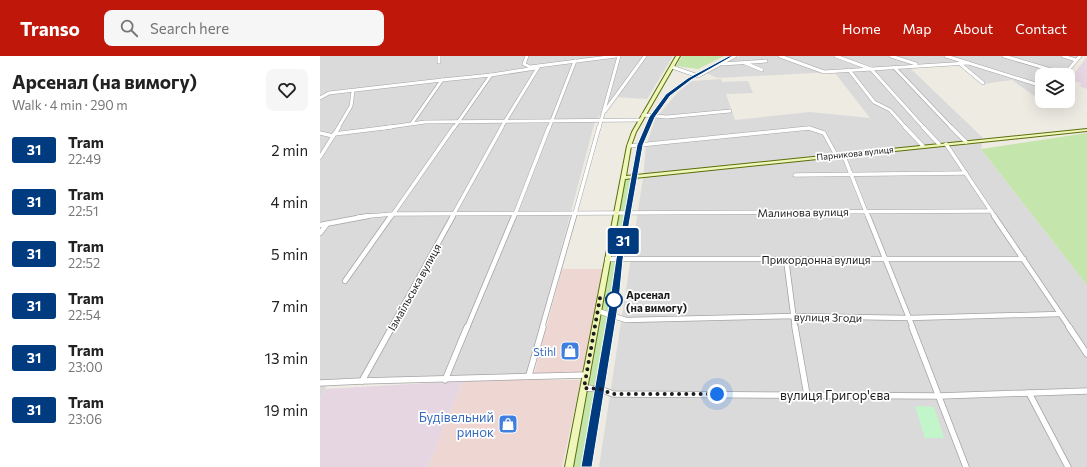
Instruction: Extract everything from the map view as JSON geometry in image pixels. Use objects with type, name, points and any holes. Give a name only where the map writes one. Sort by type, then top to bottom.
[{"type":"main road","points":[[569,467],[587,375],[615,214],[629,146],[640,120],[678,56]]},
{"type":"main road","name":"Парникова вулиця","points":[[623,178],[939,144],[1087,130]]},
{"type":"street","points":[[439,56],[439,62]]},
{"type":"street","points":[[527,56],[525,65],[537,67]]},
{"type":"street","points":[[564,62],[565,56]]},
{"type":"street","points":[[322,96],[491,75],[564,62],[617,56],[601,121],[529,376]]},
{"type":"street","points":[[603,113],[645,56]]},
{"type":"street","points":[[672,67],[698,76],[736,56]]},
{"type":"street","points":[[780,56],[822,71],[968,63]]},
{"type":"street","points":[[836,56],[871,69],[939,144]]},
{"type":"street","points":[[891,56],[920,66]]},
{"type":"street","points":[[946,56],[1035,84]]},
{"type":"street","points":[[1004,56],[1044,68]]},
{"type":"street","points":[[1062,56],[1076,60]]},
{"type":"street","points":[[1069,68],[1080,56]]},
{"type":"street","points":[[445,380],[515,214],[575,61]]},
{"type":"street","points":[[720,64],[766,61]]},
{"type":"street","points":[[744,62],[762,70]]},
{"type":"street","points":[[959,63],[983,83]]},
{"type":"street","name":"Ізмаїльська вулиця","points":[[362,381],[505,121],[537,67]]},
{"type":"street","points":[[894,67],[966,142]]},
{"type":"street","points":[[849,70],[874,102],[890,110],[923,146]]},
{"type":"street","points":[[345,281],[491,75]]},
{"type":"street","points":[[412,123],[442,80]]},
{"type":"street","points":[[320,157],[351,106],[353,91]]},
{"type":"street","points":[[643,115],[667,117],[730,111]]},
{"type":"street","points":[[320,133],[334,135],[412,123],[458,121],[640,120]]},
{"type":"street","points":[[629,146],[809,128],[820,129],[824,132],[836,155]]},
{"type":"street","points":[[946,144],[1087,354]]},
{"type":"street","points":[[843,154],[909,318],[966,467]]},
{"type":"street","points":[[794,175],[966,174]]},
{"type":"street","name":"Малинова вулиця","points":[[320,225],[360,216],[393,214],[991,211]]},
{"type":"street","points":[[320,233],[327,224]]},
{"type":"street","name":"Прикордонна вулиця","points":[[607,259],[1024,259]]},
{"type":"street","points":[[786,259],[793,316],[807,395]]},
{"type":"street","name":"вулиця Згоди","points":[[598,310],[626,320],[793,316],[909,318],[1060,314]]},
{"type":"street","points":[[320,383],[587,375]]},
{"type":"street","name":"вулиця Григор'єва","points":[[584,388],[600,389],[613,394],[939,396],[1087,391]]},
{"type":"street","points":[[1029,393],[1068,467]]},
{"type":"shaded area","points":[[320,56],[673,56],[647,99],[616,97],[595,121],[528,374],[330,379],[320,399]]},
{"type":"shaded area","points":[[740,56],[1078,56],[1068,68],[1035,68],[1035,97],[1012,80],[983,84],[960,65],[910,68],[983,138],[981,149],[1087,285],[1087,467],[599,467],[643,178],[646,146],[655,119],[678,92],[692,81],[721,79],[722,82],[748,81],[753,93],[726,94],[735,120],[810,112],[870,118],[835,73],[851,71],[718,78],[706,73]]},
{"type":"shaded area","points":[[1087,57],[1087,89],[1079,86],[1082,83],[1075,81],[1075,72]]},
{"type":"shaded area","points":[[562,269],[603,269],[583,373],[534,374]]},
{"type":"shaded area","name":"Будівельний ринок","points":[[581,380],[562,467],[428,467],[463,381]]},
{"type":"shaded area","points":[[463,381],[428,467],[320,467],[320,399],[325,389]]},
{"type":"green space","points":[[682,56],[724,56],[698,69],[676,66]]},
{"type":"green space","points":[[1087,133],[1087,285],[981,149]]},
{"type":"green space","points":[[635,178],[589,467],[572,467],[624,179]]},
{"type":"green space","points":[[915,406],[934,407],[944,438],[925,438]]},
{"type":"tram line","points":[[610,328],[637,158],[645,130],[659,105],[669,94],[691,78],[731,56]]},
{"type":"tram line","name":"31","points":[[587,467],[614,300],[619,259],[640,145],[658,107],[673,90],[706,69],[731,56]]},
{"type":"tram line","points":[[587,467],[610,327]]},
{"type":"place","name":"Арсенал (на вимогу)","points":[[614,300]]},
{"type":"place","name":"Stihl","points":[[570,351]]},
{"type":"place","name":"Будівельний ринок","points":[[508,424]]},
{"type":"route","points":[[614,300],[600,298],[584,388],[600,389],[613,394],[717,394]]}]
